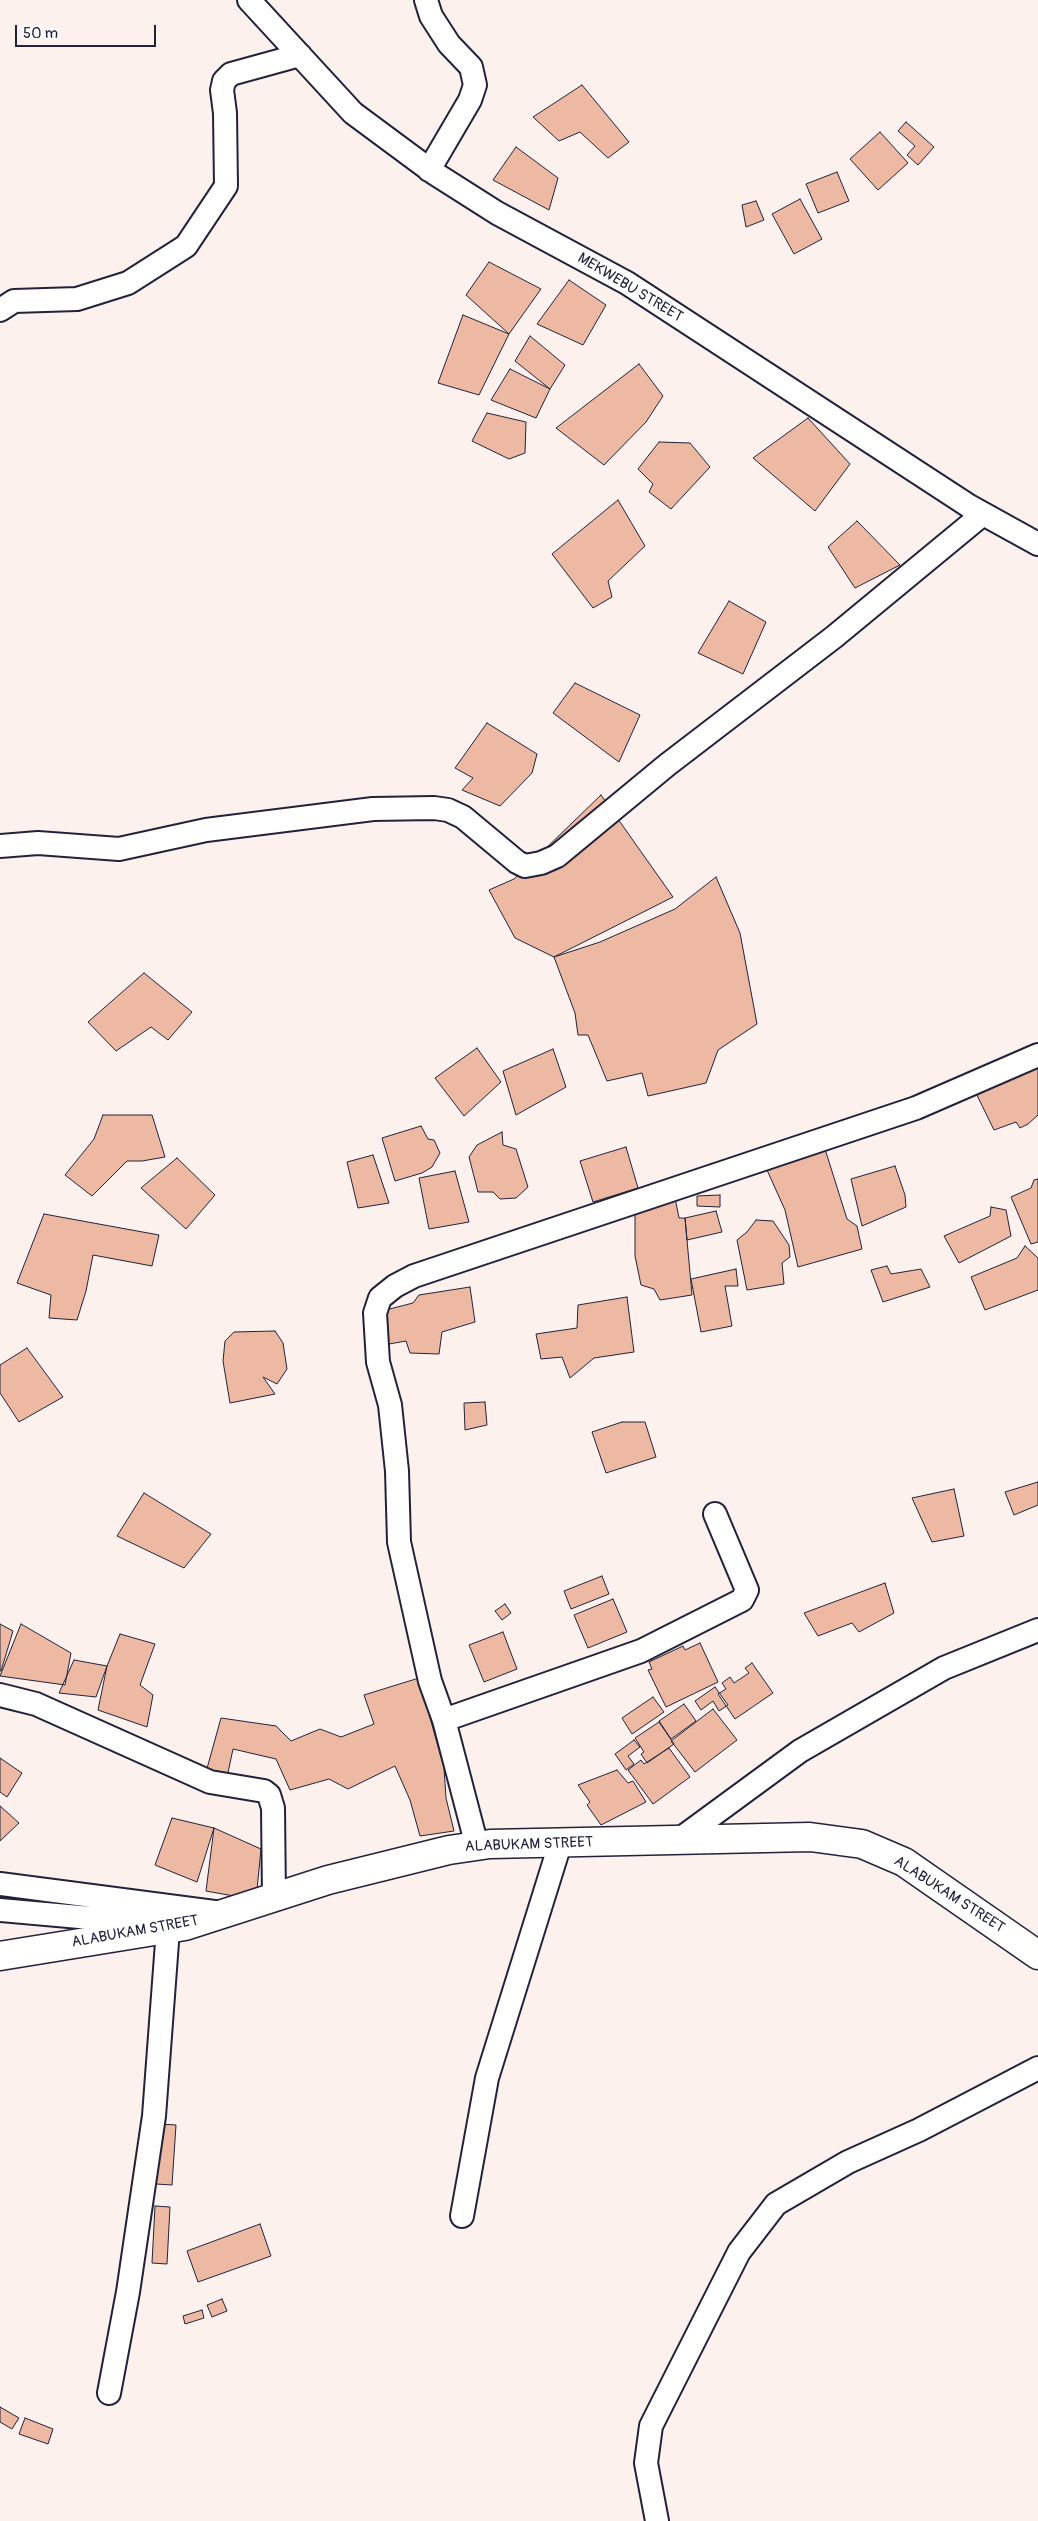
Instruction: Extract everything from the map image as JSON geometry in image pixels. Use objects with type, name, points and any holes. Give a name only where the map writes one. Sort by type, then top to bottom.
[{"type":"street","name":"MEKWEBU STREET","points":[[249,0],[353,113],[429,170],[497,213],[627,283],[983,514],[1038,544]]},
{"type":"street","points":[[426,0],[431,16],[449,44],[471,67],[475,85],[470,100],[429,170]]},
{"type":"street","points":[[0,310],[14,301],[77,298],[128,283],[186,246],[226,186],[225,112],[222,90],[224,81],[231,74],[300,55]]},
{"type":"street","points":[[0,846],[38,843],[119,849],[206,830],[374,809],[434,808],[448,810],[463,817],[516,862],[525,866],[541,863],[557,856],[667,765],[834,637],[983,514]]},
{"type":"street","points":[[477,1846],[444,1720],[430,1681],[399,1542],[396,1471],[390,1405],[378,1362],[375,1313],[380,1298],[395,1286],[414,1276],[916,1108],[1038,1055]]},
{"type":"street","points":[[444,1720],[641,1651],[742,1600],[747,1590],[716,1514]]},
{"type":"street","points":[[680,1839],[800,1751],[944,1668],[1038,1630]]},
{"type":"street","points":[[0,1695],[36,1704],[210,1782],[264,1791],[269,1795],[273,1808],[274,1898]]},
{"type":"street","name":"ALABUKAM STREET","points":[[0,1956],[176,1927],[225,1914],[328,1880],[434,1852],[477,1846],[680,1839],[810,1837],[862,1844],[904,1862],[1038,1955]]},
{"type":"street","points":[[462,2216],[487,2078],[560,1844]]},
{"type":"street","points":[[0,1884],[225,1914]]},
{"type":"street","points":[[0,1910],[176,1927],[154,2116],[128,2292],[108,2393]]},
{"type":"street","points":[[657,2521],[646,2463],[651,2426],[739,2252],[776,2204],[848,2162],[919,2130],[1038,2068]]},
{"type":"building","points":[[582,85],[629,142],[608,158],[580,132],[559,141],[533,117]]},
{"type":"building","points":[[906,122],[934,147],[918,165],[907,155],[915,146],[898,131]]},
{"type":"building","points":[[880,132],[908,163],[878,190],[850,159]]},
{"type":"building","points":[[516,147],[558,178],[549,210],[493,180]]},
{"type":"building","points":[[837,172],[849,201],[818,213],[806,184]]},
{"type":"building","points":[[800,199],[822,239],[794,254],[772,214]]},
{"type":"building","points":[[756,201],[764,220],[746,227],[742,205]]},
{"type":"building","points":[[489,262],[541,289],[509,334],[466,295]]},
{"type":"building","points":[[569,280],[606,305],[583,345],[537,324]]},
{"type":"building","points":[[463,315],[509,334],[479,395],[438,383]]},
{"type":"building","points":[[530,336],[565,365],[550,389],[515,361]]},
{"type":"building","points":[[639,364],[663,396],[646,422],[604,465],[556,428]]},
{"type":"building","points":[[510,369],[550,389],[536,418],[491,400]]},
{"type":"building","points":[[487,413],[526,422],[525,453],[509,459],[472,441]]},
{"type":"building","points":[[808,418],[850,464],[815,511],[753,458]]},
{"type":"building","points":[[659,442],[690,443],[710,467],[671,509],[649,492],[653,484],[638,469]]},
{"type":"building","points":[[618,500],[645,546],[608,581],[612,597],[593,608],[552,554]]},
{"type":"building","points":[[857,521],[900,565],[855,588],[828,547]]},
{"type":"building","points":[[729,601],[766,622],[743,674],[698,653]]},
{"type":"building","points":[[575,683],[640,715],[619,762],[553,713]]},
{"type":"building","points":[[487,723],[537,754],[532,773],[500,806],[462,790],[473,778],[455,768]]},
{"type":"building","points":[[601,795],[673,897],[554,957],[515,938],[489,890],[514,879]]},
{"type":"building","points":[[716,877],[740,933],[757,1024],[718,1050],[706,1083],[648,1096],[642,1073],[607,1081],[588,1035],[578,1035],[575,1013],[554,957],[600,942],[675,909]]},
{"type":"building","points":[[144,973],[192,1012],[168,1040],[151,1027],[116,1051],[88,1022]]},
{"type":"building","points":[[477,1048],[501,1082],[464,1116],[435,1078]]},
{"type":"building","points":[[553,1049],[566,1087],[516,1115],[503,1071]]},
{"type":"building","points":[[1038,1059],[1038,1115],[1020,1128],[1016,1122],[994,1130],[973,1087]]},
{"type":"building","points":[[103,1115],[152,1115],[165,1157],[142,1161],[127,1161],[92,1196],[65,1175],[94,1139]]},
{"type":"building","points":[[421,1126],[428,1139],[434,1140],[440,1153],[432,1167],[422,1173],[395,1181],[382,1138]]},
{"type":"building","points":[[502,1132],[503,1145],[516,1149],[528,1187],[516,1198],[500,1199],[493,1192],[478,1192],[469,1157],[477,1145]]},
{"type":"building","points":[[626,1147],[638,1188],[593,1202],[580,1161]]},
{"type":"building","points":[[825,1149],[847,1219],[857,1226],[862,1249],[798,1267],[785,1210],[767,1170]]},
{"type":"building","points":[[373,1155],[389,1203],[358,1208],[347,1162]]},
{"type":"building","points":[[177,1158],[215,1195],[186,1229],[141,1188]]},
{"type":"building","points":[[895,1166],[905,1195],[906,1207],[862,1226],[851,1179]]},
{"type":"building","points":[[455,1171],[469,1222],[429,1229],[419,1178]]},
{"type":"building","points":[[1038,1179],[1038,1242],[1031,1244],[1011,1197],[1031,1188],[1034,1180]]},
{"type":"building","points":[[720,1195],[720,1207],[697,1206],[697,1196]]},
{"type":"building","points":[[675,1198],[679,1218],[685,1218],[692,1295],[660,1300],[654,1289],[641,1285],[635,1256],[635,1204]]},
{"type":"building","points":[[991,1207],[1006,1210],[1011,1236],[959,1263],[944,1236],[990,1216]]},
{"type":"building","points":[[716,1211],[722,1232],[687,1240],[685,1218]]},
{"type":"building","points":[[44,1214],[159,1235],[152,1266],[93,1255],[86,1291],[77,1320],[49,1318],[51,1295],[17,1283]]},
{"type":"building","points":[[756,1220],[773,1221],[789,1245],[790,1257],[782,1263],[784,1284],[747,1290],[737,1240],[747,1232]]},
{"type":"building","points":[[1025,1246],[1038,1258],[1038,1290],[985,1310],[971,1277],[1017,1258]]},
{"type":"building","points":[[887,1266],[891,1274],[921,1269],[930,1287],[883,1302],[871,1270]]},
{"type":"building","points":[[736,1269],[738,1286],[725,1286],[732,1326],[701,1332],[691,1279]]},
{"type":"building","points":[[470,1287],[475,1322],[442,1332],[439,1354],[410,1353],[406,1341],[378,1346],[374,1313],[413,1303],[419,1295]]},
{"type":"building","points":[[627,1297],[634,1352],[594,1358],[570,1378],[562,1357],[541,1359],[536,1334],[577,1328],[578,1305]]},
{"type":"building","points":[[275,1331],[283,1343],[287,1369],[277,1384],[263,1377],[275,1394],[230,1403],[223,1361],[225,1341],[234,1332]]},
{"type":"building","points":[[27,1348],[63,1397],[19,1422],[0,1393],[0,1365]]},
{"type":"building","points":[[485,1402],[487,1425],[465,1430],[464,1403]]},
{"type":"building","points":[[622,1422],[645,1422],[656,1457],[606,1473],[592,1432]]},
{"type":"building","points":[[1038,1482],[1038,1505],[1014,1515],[1005,1492]]},
{"type":"building","points":[[954,1489],[964,1536],[932,1542],[912,1498]]},
{"type":"building","points":[[144,1493],[211,1534],[184,1568],[117,1536]]},
{"type":"building","points":[[602,1576],[609,1594],[571,1609],[564,1591]]},
{"type":"building","points":[[885,1583],[894,1613],[859,1632],[852,1623],[818,1636],[804,1613]]},
{"type":"building","points":[[613,1599],[627,1632],[588,1648],[574,1615]]},
{"type":"building","points":[[505,1604],[511,1613],[502,1620],[495,1611]]},
{"type":"building","points":[[0,1624],[13,1631],[1,1671],[0,1671]]},
{"type":"building","points":[[21,1624],[71,1653],[65,1685],[0,1676]]},
{"type":"building","points":[[503,1632],[517,1669],[484,1682],[469,1645]]},
{"type":"building","points":[[120,1634],[155,1644],[140,1685],[153,1695],[147,1727],[98,1710],[107,1666]]},
{"type":"building","points":[[700,1643],[718,1682],[666,1707],[648,1670],[652,1669],[649,1662],[683,1646],[685,1650]]},
{"type":"building","points":[[74,1660],[107,1666],[96,1697],[59,1693]]},
{"type":"building","points":[[752,1663],[773,1693],[735,1719],[718,1694],[726,1689],[722,1683],[730,1677],[734,1683],[749,1673],[745,1668]]},
{"type":"building","points":[[419,1678],[444,1768],[446,1798],[454,1831],[420,1836],[410,1800],[395,1766],[348,1789],[329,1779],[290,1790],[276,1759],[233,1749],[226,1782],[206,1772],[221,1718],[276,1726],[291,1741],[320,1729],[341,1737],[374,1724],[364,1695]]},
{"type":"building","points":[[715,1687],[728,1705],[719,1711],[713,1701],[701,1710],[695,1701]]},
{"type":"building","points":[[653,1697],[664,1712],[632,1734],[622,1718]]},
{"type":"building","points":[[684,1704],[696,1721],[671,1739],[659,1721]]},
{"type":"building","points":[[713,1709],[737,1740],[695,1772],[671,1741]]},
{"type":"building","points":[[659,1722],[674,1744],[647,1763],[641,1754],[644,1752],[635,1738]]},
{"type":"building","points":[[634,1740],[640,1747],[628,1756],[634,1764],[626,1770],[615,1754]]},
{"type":"building","points":[[669,1748],[690,1777],[653,1804],[628,1770],[641,1760],[644,1764]]},
{"type":"building","points":[[0,1758],[22,1773],[7,1797],[0,1792]]},
{"type":"building","points":[[617,1770],[628,1783],[633,1781],[646,1802],[601,1825],[587,1805],[590,1802],[578,1785]]},
{"type":"building","points":[[0,1806],[19,1823],[0,1841]]},
{"type":"building","points":[[172,1818],[214,1828],[197,1882],[155,1865]]},
{"type":"building","points":[[214,1828],[261,1849],[256,1900],[206,1891]]},
{"type":"building","points":[[160,2124],[176,2125],[172,2185],[156,2184]]},
{"type":"building","points":[[155,2206],[170,2207],[167,2264],[152,2263]]},
{"type":"building","points":[[260,2224],[271,2256],[198,2282],[187,2251]]},
{"type":"building","points":[[222,2299],[227,2311],[212,2317],[207,2305]]},
{"type":"building","points":[[202,2310],[204,2318],[185,2324],[183,2316]]},
{"type":"building","points":[[0,2407],[19,2418],[12,2429],[0,2422]]},
{"type":"building","points":[[25,2418],[53,2429],[48,2444],[19,2434]]}]
